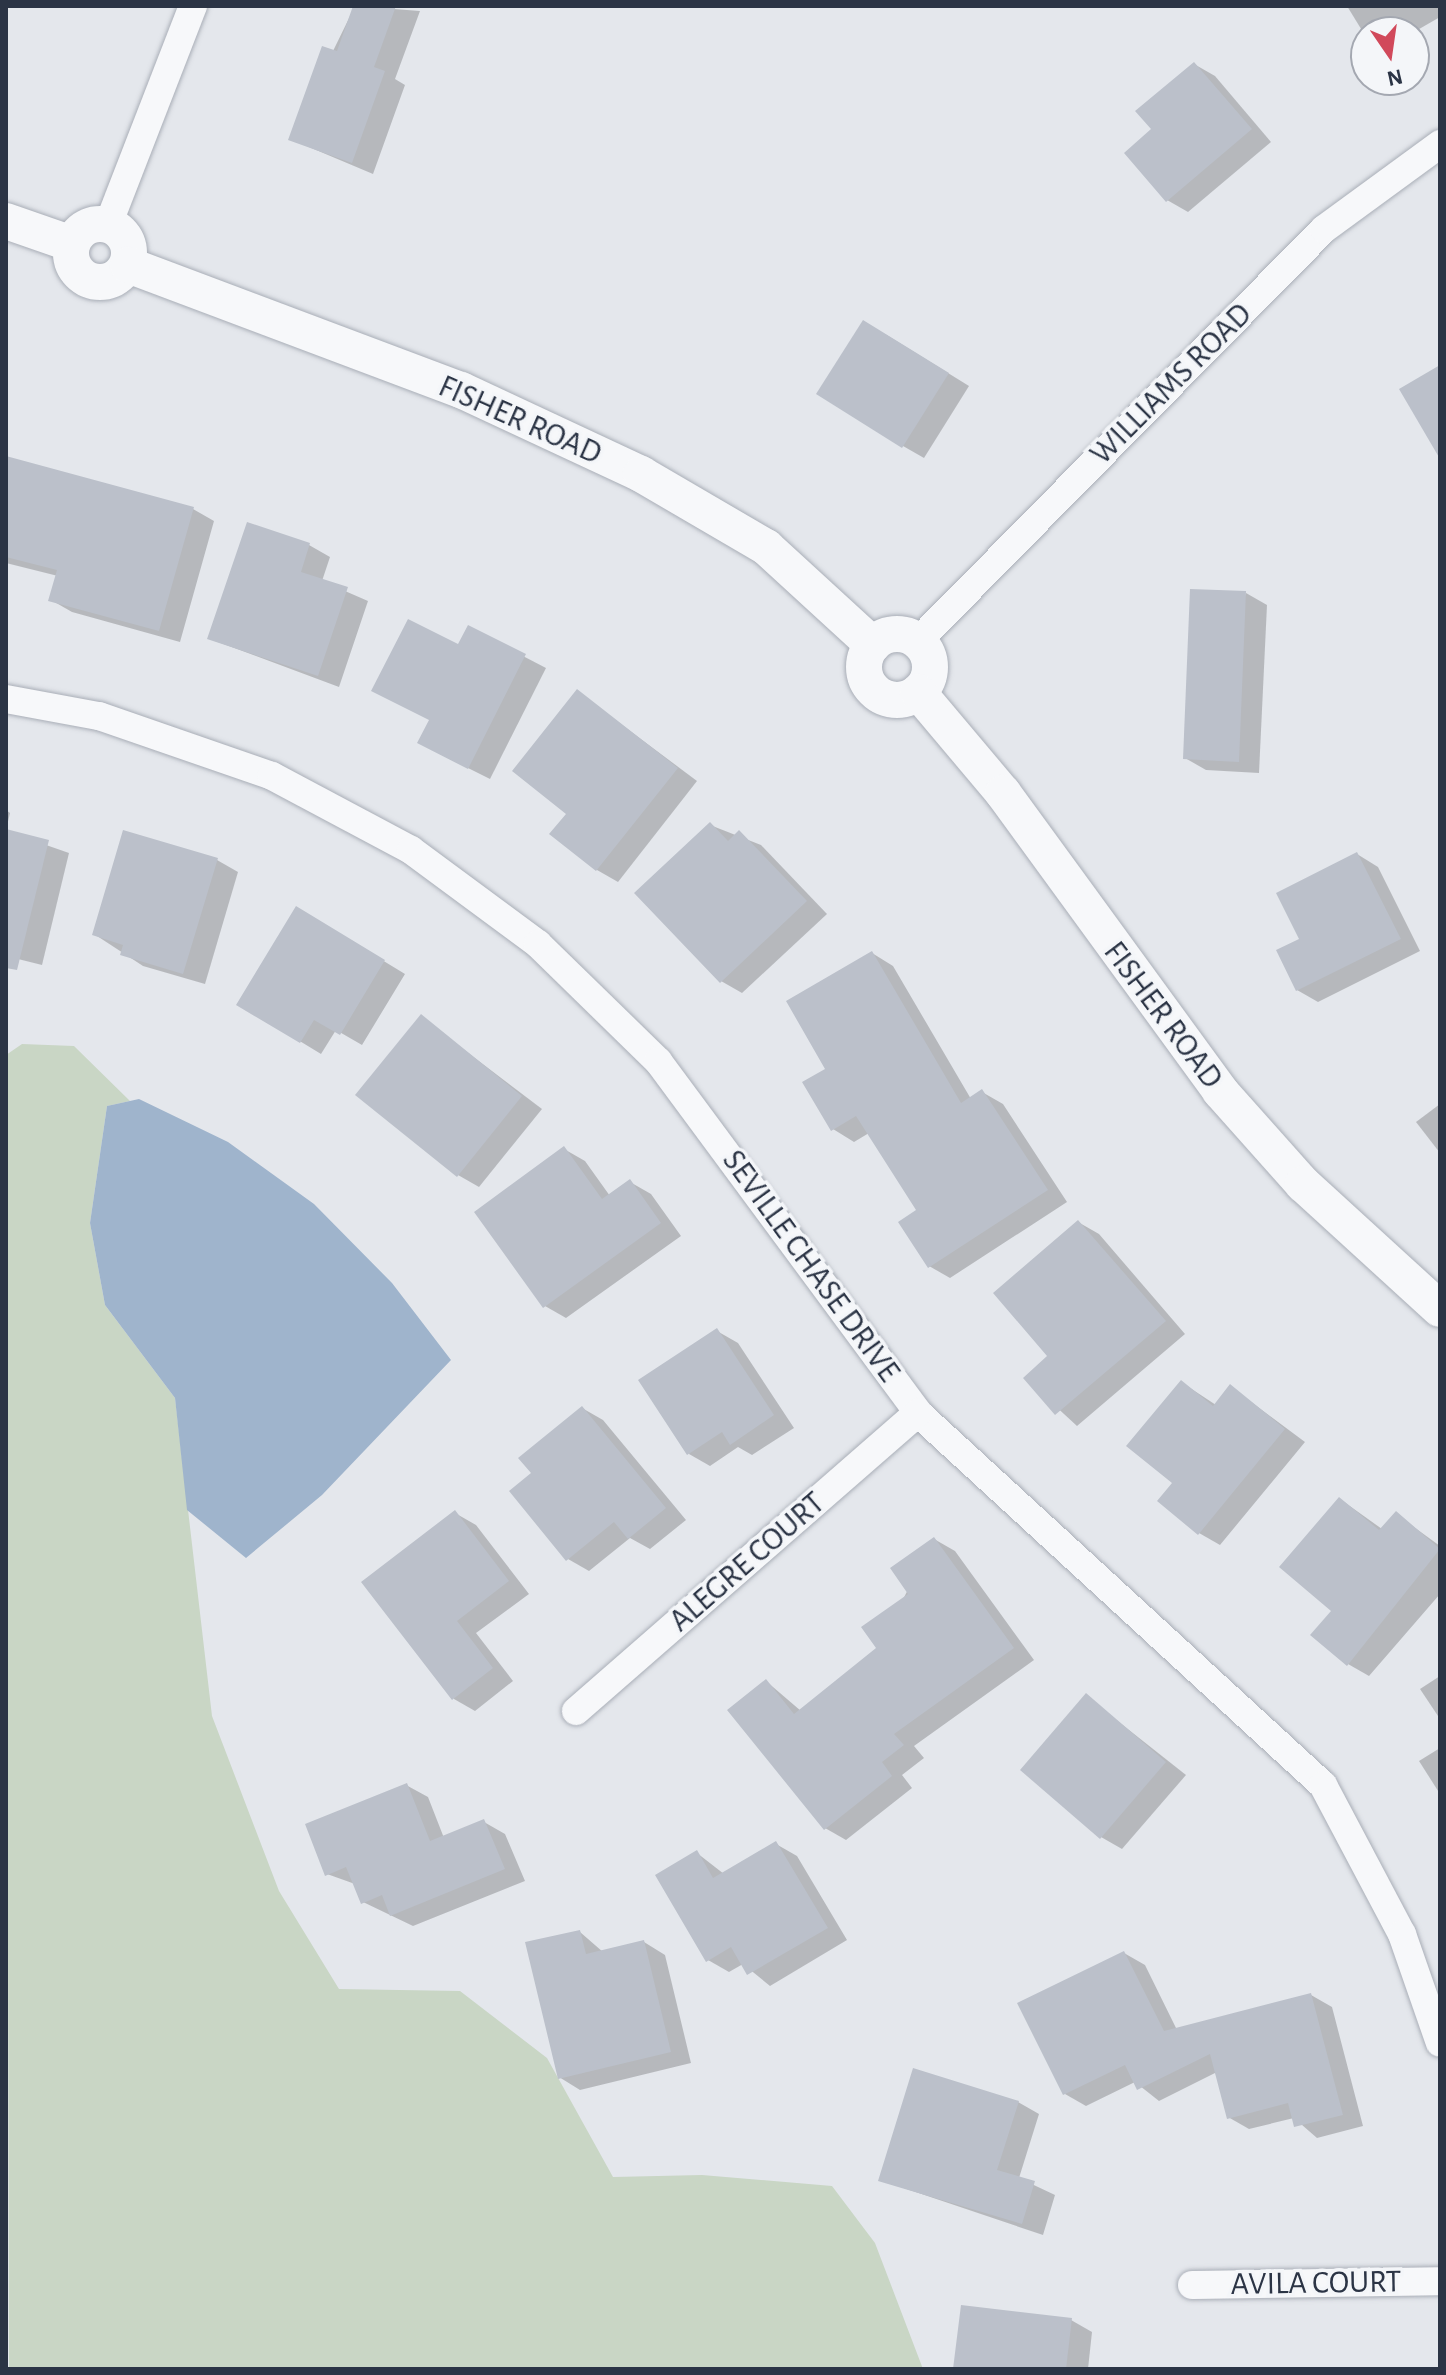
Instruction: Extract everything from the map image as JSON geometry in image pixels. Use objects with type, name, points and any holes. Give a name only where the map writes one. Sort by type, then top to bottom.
[{"type":"street","points":[[108,225],[193,6]]},
{"type":"street","name":"WILLIAMS ROAD","points":[[918,641],[1324,229],[1440,144]]},
{"type":"street","points":[[6,221],[72,244]]},
{"type":"street","points":[[108,225],[124,236],[128,265],[114,279],[86,279],[73,264],[72,244],[90,226],[108,225]]},
{"type":"street","name":"FISHER ROAD","points":[[128,265],[461,390],[641,474],[766,547],[873,645]]},
{"type":"street","points":[[895,634],[918,641],[930,668],[918,692],[894,699],[874,691],[864,672],[873,645],[895,634]]},
{"type":"street","name":"FISHER ROAD","points":[[918,692],[1003,793],[1220,1091],[1303,1184],[1440,1309]]},
{"type":"street","name":"SEVILLE CHASE DRIVE","points":[[6,699],[99,716],[272,776],[411,850],[538,944],[658,1061],[918,1413],[1323,1785],[1402,1934],[1440,2043]]},
{"type":"street","name":"ALEGRE COURT","points":[[576,1711],[918,1413]]},
{"type":"street","name":"AVILA COURT","points":[[1192,2285],[1440,2281]]},
{"type":"green space","points":[[22,1044],[74,1046],[130,1101],[107,1106],[90,1223],[105,1305],[175,1398],[212,1716],[279,1891],[339,1989],[460,1991],[547,2058],[613,2177],[702,2175],[832,2186],[875,2243],[923,2369],[9,2369],[6,1055]]},
{"type":"water","points":[[139,1099],[228,1142],[314,1204],[392,1283],[451,1360],[322,1495],[246,1558],[187,1510],[175,1398],[105,1305],[90,1223],[107,1106]]},
{"type":"building","points":[[353,6],[396,6],[374,67],[385,71],[352,163],[288,140],[322,46],[337,51]]},
{"type":"building","points":[[1194,62],[1252,129],[1166,202],[1124,153],[1151,129],[1135,111]]},
{"type":"building","points":[[863,320],[949,373],[902,448],[816,394]]},
{"type":"building","points":[[1440,365],[1440,459],[1399,389]]},
{"type":"building","points":[[6,456],[194,507],[159,631],[48,601],[57,570],[6,557]]},
{"type":"building","points":[[247,522],[310,543],[301,572],[348,587],[318,676],[207,639]]},
{"type":"building","points":[[1190,589],[1246,591],[1239,762],[1183,759]]},
{"type":"building","points":[[408,619],[458,644],[468,625],[526,654],[468,769],[417,743],[429,720],[371,691]]},
{"type":"building","points":[[577,689],[678,768],[596,871],[549,834],[566,814],[512,771]]},
{"type":"building","points":[[710,822],[728,841],[739,830],[807,901],[720,983],[634,893]]},
{"type":"building","points":[[6,829],[49,840],[17,970],[6,968]]},
{"type":"building","points":[[123,830],[218,858],[183,974],[120,955],[123,945],[92,935]]},
{"type":"building","points":[[1357,852],[1401,939],[1296,991],[1276,950],[1299,939],[1276,893]]},
{"type":"building","points":[[296,906],[385,960],[340,1035],[314,1020],[300,1043],[236,1005]]},
{"type":"building","points":[[872,951],[961,1103],[982,1089],[1048,1190],[928,1268],[898,1222],[916,1210],[856,1116],[831,1131],[802,1082],[825,1069],[786,1001]]},
{"type":"building","points":[[421,1014],[522,1096],[457,1177],[355,1095]]},
{"type":"building","points":[[564,1146],[602,1199],[630,1179],[661,1223],[543,1308],[474,1212]]},
{"type":"building","points":[[1078,1220],[1166,1321],[1055,1415],[1023,1378],[1047,1356],[993,1293]]},
{"type":"building","points":[[717,1328],[774,1415],[730,1445],[722,1432],[687,1455],[638,1380]]},
{"type":"building","points":[[1181,1380],[1213,1406],[1230,1384],[1285,1429],[1198,1535],[1157,1501],[1172,1483],[1126,1446]]},
{"type":"building","points":[[582,1406],[666,1508],[628,1539],[614,1522],[566,1561],[509,1491],[531,1473],[518,1458]]},
{"type":"building","points":[[1339,1497],[1379,1530],[1396,1511],[1440,1549],[1347,1666],[1310,1635],[1331,1611],[1279,1567]]},
{"type":"building","points":[[455,1510],[509,1581],[457,1621],[493,1668],[452,1700],[361,1582]]},
{"type":"building","points":[[934,1537],[1014,1648],[894,1734],[904,1745],[882,1762],[892,1776],[824,1830],[727,1710],[766,1679],[794,1714],[876,1648],[861,1627],[908,1594],[890,1568]]},
{"type":"building","points":[[1086,1693],[1166,1762],[1100,1839],[1020,1770]]},
{"type":"building","points":[[407,1783],[430,1841],[484,1819],[505,1869],[390,1916],[382,1895],[361,1904],[346,1867],[325,1876],[305,1824]]},
{"type":"building","points":[[776,1841],[828,1928],[747,1975],[731,1947],[706,1962],[655,1875],[697,1850],[713,1878]]},
{"type":"building","points":[[580,1930],[586,1954],[644,1940],[671,2052],[558,2079],[525,1942]]},
{"type":"building","points":[[1124,1951],[1164,2031],[1311,1993],[1343,2115],[1294,2127],[1288,2103],[1227,2119],[1210,2054],[1137,2090],[1125,2065],[1063,2095],[1017,2003]]},
{"type":"building","points":[[913,2068],[1019,2101],[997,2170],[1035,2181],[1022,2224],[878,2181]]},
{"type":"building","points":[[961,2305],[1072,2318],[1066,2369],[953,2369]]}]
